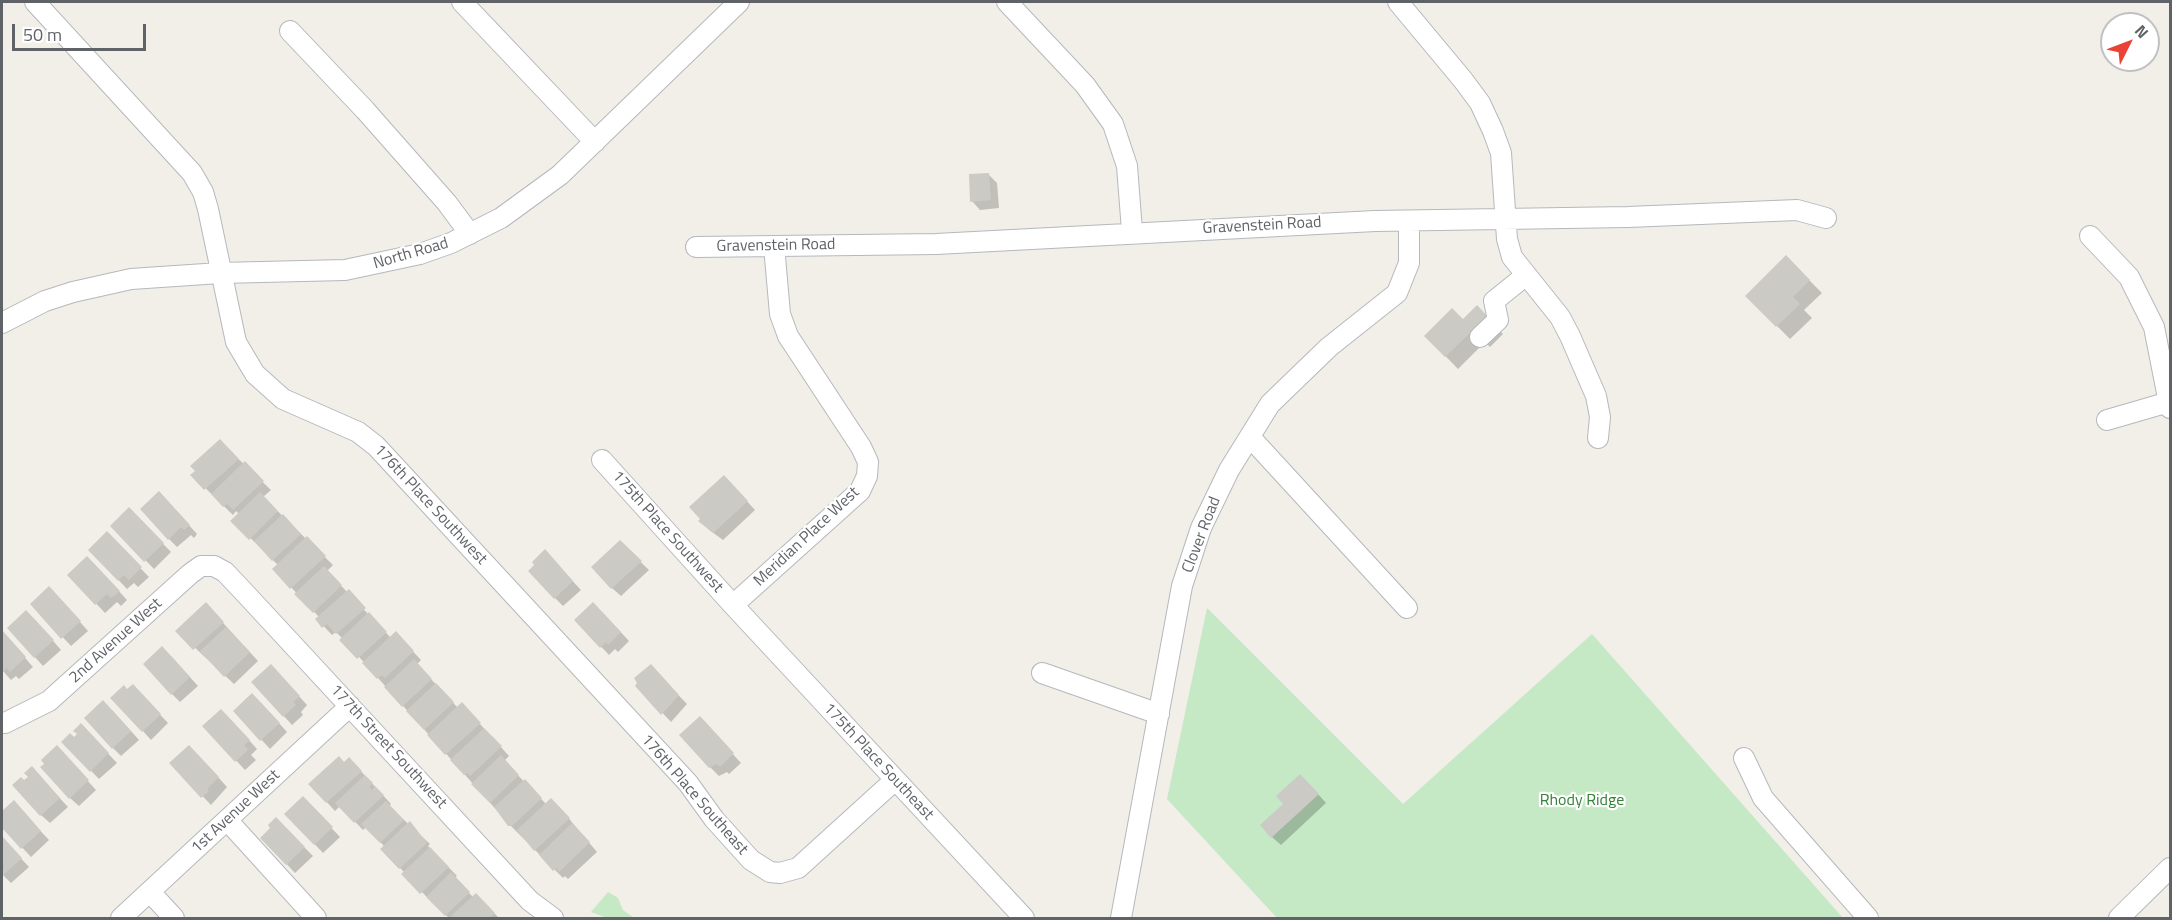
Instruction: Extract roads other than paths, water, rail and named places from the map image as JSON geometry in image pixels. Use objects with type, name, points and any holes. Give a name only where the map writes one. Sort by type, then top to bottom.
[{"type":"street","name":"176th Place Southwest","points":[[35,2],[192,173],[203,192],[208,209],[236,342],[255,374],[284,399],[350,428],[376,446],[615,705]]},
{"type":"street","points":[[462,2],[595,142]]},
{"type":"street","name":"North Road","points":[[2,322],[45,301],[101,285],[163,276],[345,270],[420,254],[470,234],[534,196],[595,142],[739,2]]},
{"type":"street","points":[[1007,2],[1085,85],[1113,124],[1127,166],[1132,231]]},
{"type":"street","points":[[1398,2],[1480,103],[1501,153],[1507,239],[1512,257],[1548,302],[1570,336],[1596,396],[1600,417],[1598,438]]},
{"type":"street","points":[[290,31],[365,110],[447,204],[470,234]]},
{"type":"street","name":"Gravenstein Road","points":[[696,247],[936,244],[1132,231],[1797,210],[1826,218]]},
{"type":"street","name":"Clover Road","points":[[1121,918],[1182,586],[1210,508],[1229,470],[1270,404],[1329,347],[1397,293],[1408,263],[1409,221]]},
{"type":"street","points":[[2091,236],[2129,278],[2154,327],[2170,405],[2107,420]]},
{"type":"street","name":"Meridian Place West","points":[[733,605],[860,491],[867,476],[868,462],[861,447],[788,336],[780,314],[774,246]]},
{"type":"street","points":[[1480,338],[1498,320],[1494,301],[1525,276]]},
{"type":"street","points":[[1250,437],[1407,608]]},
{"type":"street","name":"175th Place Southwest","points":[[602,460],[733,605]]},
{"type":"street","name":"2nd Avenue West","points":[[5,723],[49,701],[201,566],[214,566],[225,572]]},
{"type":"street","name":"177th Street Southwest","points":[[225,572],[530,901],[554,918]]},
{"type":"street","name":"175th Place Southeast","points":[[733,605],[1024,918]]},
{"type":"street","points":[[1042,674],[1159,714]]},
{"type":"street","name":"176th Place Southeast","points":[[615,705],[688,783],[714,819],[751,860],[770,872],[780,873],[798,868],[895,780]]},
{"type":"street","name":"1st Avenue West","points":[[121,918],[350,706]]},
{"type":"street","points":[[1744,758],[1763,798],[1868,918]]},
{"type":"street","points":[[227,820],[316,918]]},
{"type":"street","points":[[2124,917],[2170,868]]},
{"type":"street","points":[[150,892],[174,918]]},
{"type":"park label","name":"Rhody Ridge","points":[[1582,801]]}]
